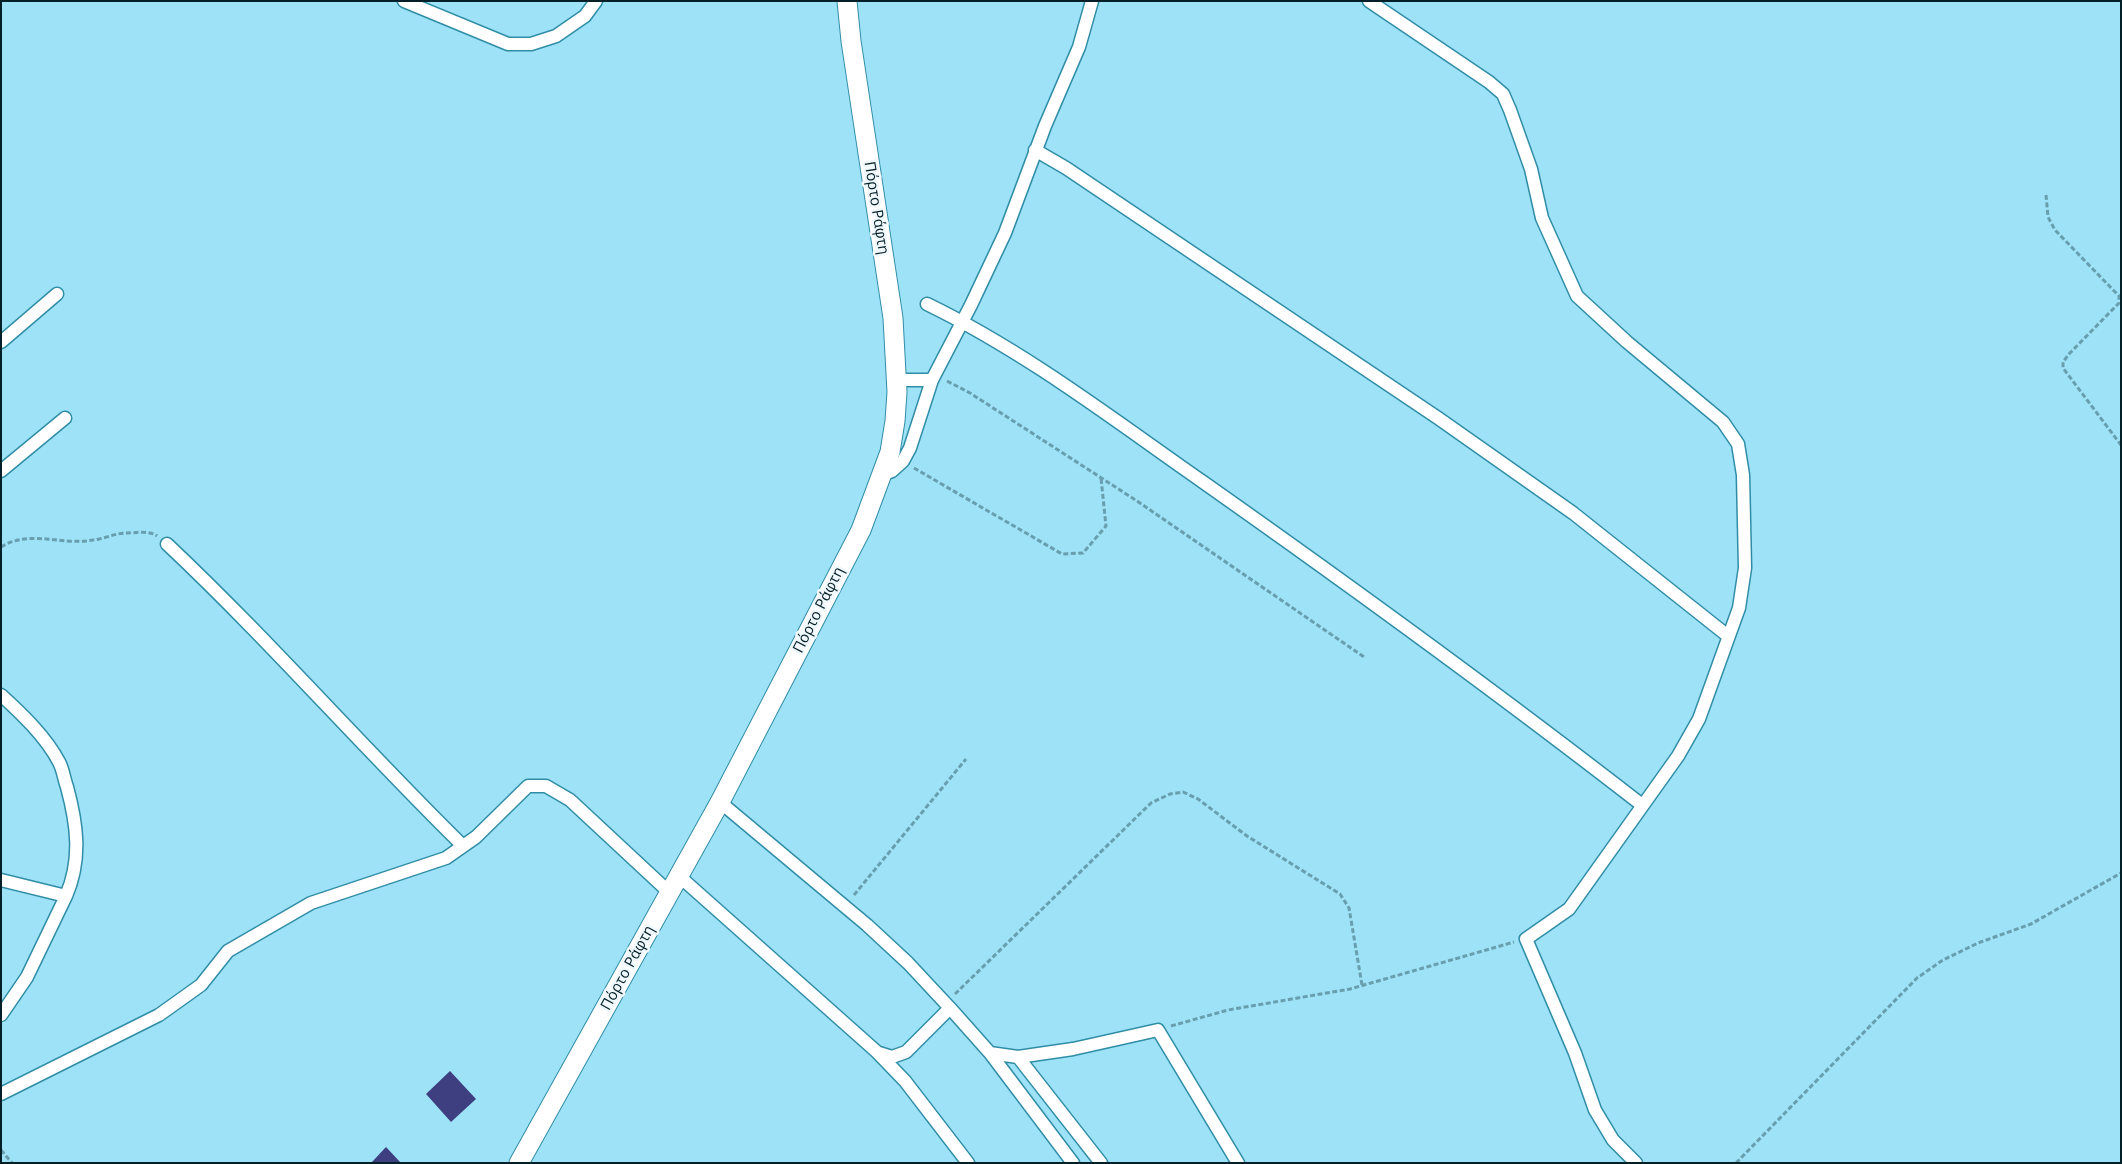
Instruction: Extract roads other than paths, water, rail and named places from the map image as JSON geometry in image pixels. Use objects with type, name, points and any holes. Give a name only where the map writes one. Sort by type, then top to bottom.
[{"type":"main road","name":"Πόρτο Ράφτη","points":[[520,1163],[720,802],[861,530],[890,452],[895,421],[896,380],[893,318],[850,41],[847,1]]},
{"type":"street","points":[[404,1],[508,44],[531,44],[556,36],[585,16],[596,1]]},
{"type":"street","points":[[882,475],[892,471],[903,461],[910,448],[932,380],[963,321],[1005,233],[1036,150],[1079,47],[1092,1]]},
{"type":"street","points":[[1369,1],[1489,82],[1503,94],[1531,169],[1542,218],[1577,296],[1627,342],[1724,422],[1738,444],[1743,475],[1745,568],[1739,608],[1699,719],[1678,756],[1570,909],[1526,938],[1575,1054],[1595,1110],[1613,1140],[1636,1163]]},
{"type":"street","points":[[1036,150],[1066,168],[1438,418],[1573,513],[1728,636]]},
{"type":"street","points":[[1,342],[57,294]]},
{"type":"street","points":[[927,304],[963,321],[1064,385],[1261,523],[1409,629],[1642,805]]},
{"type":"street","points":[[896,380],[932,380]]},
{"type":"street","points":[[1,471],[65,418]]},
{"type":"street","points":[[167,544],[225,598],[389,773],[463,846]]},
{"type":"street","points":[[1,695],[36,730],[59,762],[78,838],[71,884],[66,896],[27,977],[1,1015]]},
{"type":"street","points":[[1,1094],[159,1015],[201,985],[228,951],[311,902],[408,872],[446,858],[476,837],[528,786],[546,786],[570,800],[675,884],[878,1052],[905,1082],[968,1163]]},
{"type":"street","points":[[720,802],[908,963],[990,1053],[1073,1163]]},
{"type":"street","points":[[1,880],[66,896]]},
{"type":"street","points":[[878,1052],[892,1057],[906,1052],[947,1005]]},
{"type":"street","points":[[990,1053],[1018,1057],[1073,1049],[1158,1030],[1238,1163]]},
{"type":"street","points":[[1018,1057],[1101,1163]]}]
